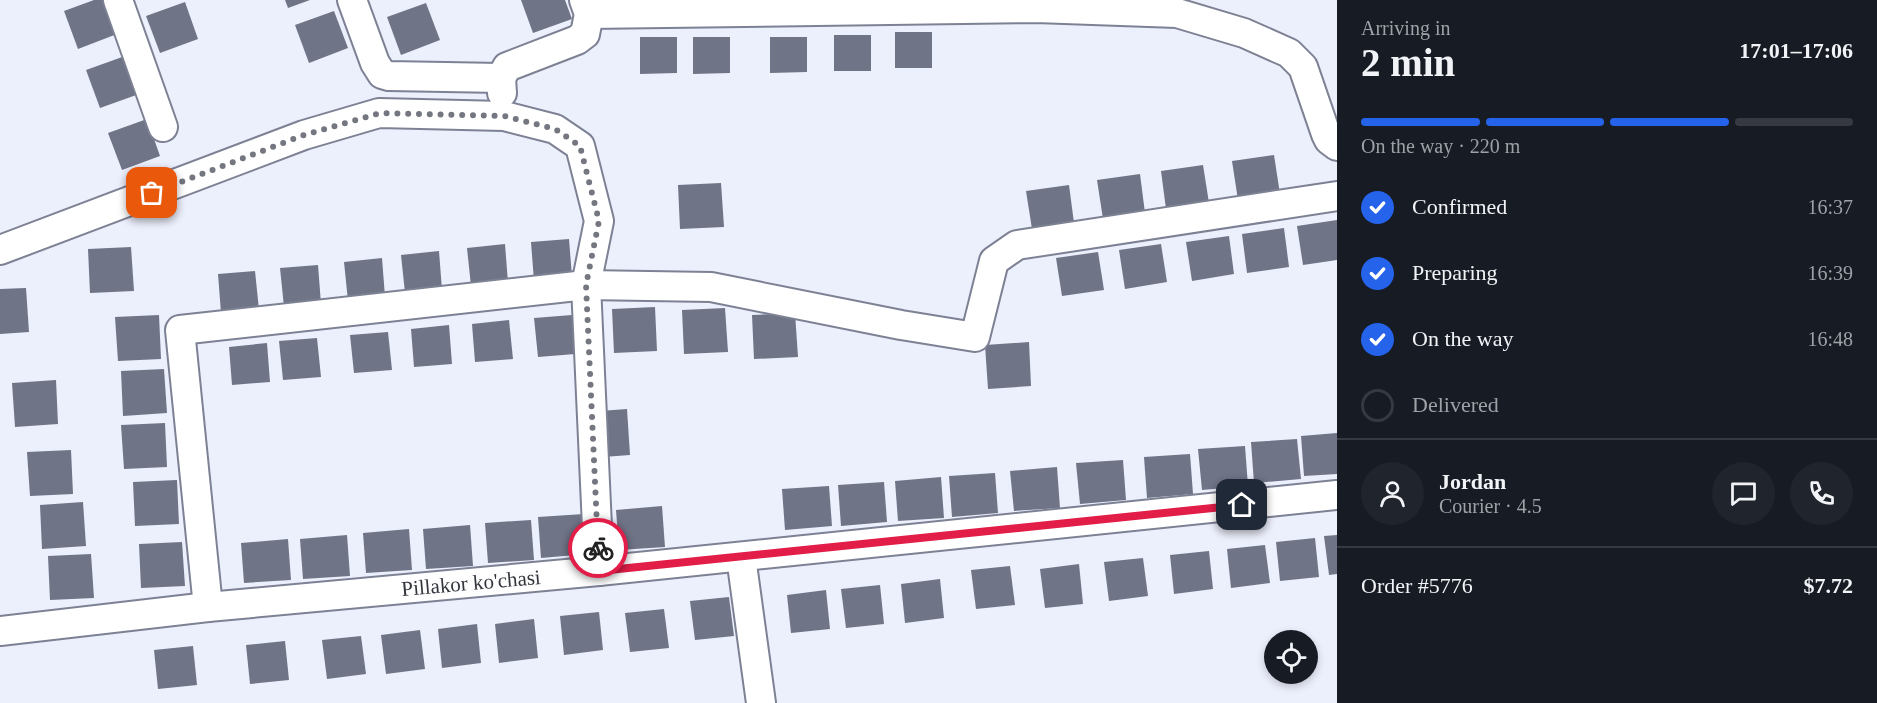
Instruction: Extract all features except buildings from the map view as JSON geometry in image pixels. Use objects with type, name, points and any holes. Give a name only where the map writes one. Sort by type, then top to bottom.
[{"type":"street","points":[[118,0],[163,127]]},
{"type":"street","points":[[352,0],[375,63],[382,74],[501,78]]},
{"type":"street","points":[[504,116],[501,78],[507,67],[577,40],[585,34],[586,7],[1036,4],[1177,6],[1289,53],[1303,67],[1326,134],[1329,140],[1337,146]]},
{"type":"street","points":[[0,250],[304,135],[380,113],[504,116],[555,129],[580,146],[599,221],[586,285],[599,571]]},
{"type":"street","points":[[208,607],[180,330],[586,285],[711,287],[901,326],[975,337],[994,261],[1017,245],[1337,196]]},
{"type":"street","name":"Pillakor ko'chasi","points":[[0,631],[208,607],[741,557],[1337,495]]},
{"type":"street","points":[[741,557],[760,703]]},
{"type":"way so far","points":[[152,193],[304,135],[380,113],[504,116],[555,129],[580,146],[599,221],[586,285],[598,548]]},
{"type":"route","points":[[598,548],[599,571],[1242,505]]}]
